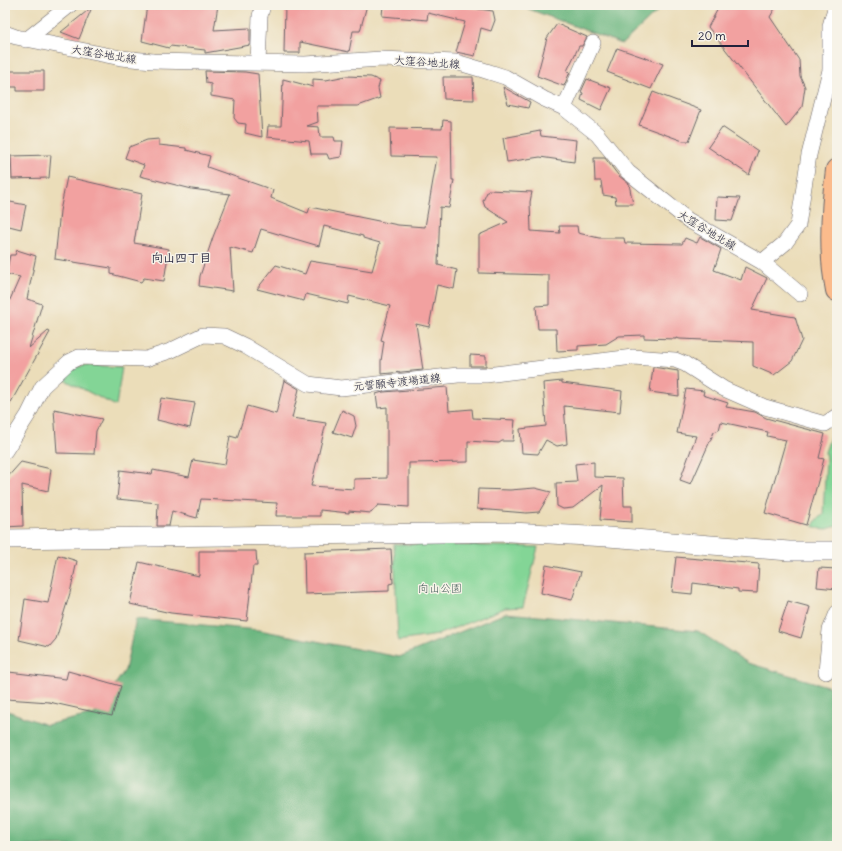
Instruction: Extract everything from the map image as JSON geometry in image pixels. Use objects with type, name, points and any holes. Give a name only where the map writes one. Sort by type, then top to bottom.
[{"type":"highway","points":[[837,170],[833,201],[833,245],[837,290]]},
{"type":"street","points":[[26,40],[70,5]]},
{"type":"street","points":[[258,63],[260,16],[263,5]]},
{"type":"street","points":[[762,262],[785,243],[798,225],[809,155],[830,70],[830,26],[836,5]]},
{"type":"street","name":"大窪谷地北線","points":[[5,33],[26,40],[121,58],[153,61],[305,64],[381,59],[456,62],[505,77],[544,99],[564,108],[597,134],[628,172],[688,220],[762,262],[800,294]]},
{"type":"street","points":[[564,108],[593,43]]},
{"type":"street","name":"元誓願寺渡場道線","points":[[5,451],[28,415],[42,387],[70,362],[79,357],[146,359],[170,351],[203,335],[224,336],[245,346],[308,384],[341,388],[458,375],[486,375],[633,357],[675,360],[685,364],[724,389],[765,407],[825,424],[837,416]]},
{"type":"street","points":[[5,539],[511,532],[608,537],[789,551],[837,551]]},
{"type":"street","points":[[826,672],[830,630],[837,613]]},
{"type":"green space","points":[[518,5],[664,5],[622,44]]},
{"type":"green space","points":[[86,365],[122,367],[116,406],[61,378],[70,369]]},
{"type":"green space","points":[[837,430],[837,526],[824,530],[813,526],[817,519],[823,515],[826,459],[825,452],[832,432]]},
{"type":"green space","name":"向山公園","points":[[394,544],[538,547],[523,607],[505,608],[437,635],[398,641]]},
{"type":"green space","points":[[506,613],[698,631],[748,663],[837,689],[837,846],[5,846],[5,710],[46,725],[95,714],[125,670],[136,619],[259,630],[399,657]]},
{"type":"building","points":[[147,5],[218,5],[214,30],[250,28],[250,45],[205,53],[205,50],[170,46],[169,48],[142,41]]},
{"type":"building","points":[[285,5],[367,5],[360,31],[353,31],[349,52],[300,42],[300,53],[284,53]]},
{"type":"building","points":[[383,5],[465,5],[465,7],[493,11],[495,20],[491,31],[481,28],[475,56],[456,52],[465,22],[428,13],[427,20],[382,16]]},
{"type":"building","points":[[720,5],[777,5],[770,17],[799,60],[800,76],[805,87],[802,107],[786,127],[708,27]]},
{"type":"building","points":[[92,7],[79,39],[61,32]]},
{"type":"building","points":[[557,24],[587,37],[582,46],[579,46],[567,71],[570,72],[564,86],[537,76],[547,38]]},
{"type":"building","points":[[617,48],[663,64],[651,89],[607,72]]},
{"type":"building","points":[[5,71],[44,71],[44,91],[17,91],[17,87],[5,87]]},
{"type":"building","points":[[205,71],[245,72],[258,74],[262,137],[245,133],[246,124],[238,123],[234,118],[235,100],[211,96],[211,84],[206,83]]},
{"type":"building","points":[[346,76],[371,77],[380,81],[378,88],[380,98],[358,106],[317,106],[318,122],[307,126],[319,127],[320,137],[334,137],[335,141],[343,141],[341,157],[329,159],[327,154],[311,154],[309,141],[267,137],[268,126],[281,126],[283,79],[313,87],[313,79],[326,80]]},
{"type":"building","points":[[443,77],[473,77],[474,100],[444,99]]},
{"type":"building","points":[[587,79],[611,88],[601,110],[581,100],[583,93],[581,92]]},
{"type":"building","points":[[503,87],[530,102],[528,108],[508,104]]},
{"type":"building","points":[[653,92],[701,110],[689,141],[683,141],[639,125]]},
{"type":"building","points":[[443,120],[451,121],[452,180],[454,180],[449,208],[440,207],[438,265],[457,270],[454,289],[437,285],[429,327],[416,324],[423,370],[381,374],[384,341],[381,340],[390,306],[349,296],[348,304],[306,294],[304,301],[257,289],[276,265],[305,274],[310,261],[372,271],[380,243],[363,238],[363,236],[324,226],[319,246],[261,229],[253,253],[230,247],[233,291],[199,286],[200,276],[213,237],[230,194],[192,189],[140,176],[144,165],[125,158],[129,147],[147,140],[159,139],[159,145],[186,148],[186,150],[210,156],[207,167],[273,190],[271,198],[308,213],[310,207],[398,225],[425,227],[437,157],[391,156],[390,128],[442,129]]},
{"type":"building","points":[[722,127],[758,151],[749,175],[708,147]]},
{"type":"building","points":[[540,131],[541,136],[576,140],[574,162],[540,157],[507,162],[503,138]]},
{"type":"building","points":[[51,155],[49,178],[12,179],[11,156]]},
{"type":"building","points":[[594,158],[605,158],[618,175],[629,184],[633,204],[616,204],[615,197],[603,195],[601,181],[595,181]]},
{"type":"building","points":[[67,177],[142,194],[134,243],[169,249],[164,281],[144,278],[141,282],[111,274],[111,268],[55,259],[60,211]]},
{"type":"building","points":[[488,190],[532,192],[530,202],[531,231],[560,233],[559,226],[577,226],[578,233],[599,238],[624,238],[625,243],[682,244],[685,238],[697,243],[700,237],[702,238],[721,249],[714,270],[741,280],[745,267],[767,278],[752,310],[795,317],[802,340],[792,361],[774,375],[753,366],[753,342],[644,338],[644,335],[619,336],[606,344],[578,346],[578,350],[557,351],[556,329],[538,329],[536,306],[549,305],[549,275],[479,273],[479,235],[508,222],[485,207],[483,201]]},
{"type":"building","points":[[717,197],[740,198],[732,221],[716,220]]},
{"type":"building","points":[[5,201],[26,205],[21,229],[5,225]]},
{"type":"building","points":[[17,250],[36,256],[27,299],[42,304],[29,348],[48,331],[50,332],[5,413],[5,311],[20,277],[6,274],[10,255],[15,255]]},
{"type":"building","points":[[470,355],[486,356],[486,366],[470,366]]},
{"type":"building","points":[[653,367],[678,371],[679,396],[650,392]]},
{"type":"building","points":[[284,380],[299,389],[292,418],[326,423],[311,486],[354,489],[354,479],[387,478],[387,407],[378,408],[376,394],[383,392],[447,387],[449,411],[472,409],[473,418],[515,420],[513,441],[502,441],[499,443],[468,441],[468,462],[409,463],[409,507],[378,505],[371,513],[349,511],[349,513],[320,510],[320,516],[276,516],[277,503],[201,499],[197,518],[172,511],[169,526],[157,526],[158,503],[117,499],[120,470],[152,474],[153,470],[189,477],[193,460],[225,465],[230,436],[237,438],[247,406],[276,414]]},
{"type":"building","points":[[562,381],[562,383],[622,391],[620,412],[564,406],[567,444],[557,446],[546,440],[538,454],[522,453],[520,429],[546,426],[543,383]]},
{"type":"building","points":[[686,389],[704,391],[703,395],[728,403],[726,407],[755,412],[766,418],[825,434],[819,458],[824,459],[806,525],[765,513],[786,440],[767,436],[768,432],[721,422],[719,430],[714,432],[691,484],[680,480],[696,436],[677,433]]},
{"type":"building","points":[[161,398],[195,403],[190,428],[157,420]]},
{"type":"building","points":[[54,409],[102,419],[96,431],[94,454],[57,453]]},
{"type":"building","points":[[342,410],[354,416],[356,426],[352,438],[333,432]]},
{"type":"building","points":[[21,462],[51,469],[48,491],[22,485],[23,526],[5,527],[5,480]]},
{"type":"building","points":[[594,462],[594,477],[623,478],[624,506],[632,506],[632,522],[600,520],[603,485],[573,508],[563,509],[557,506],[556,483],[577,482],[575,464]]},
{"type":"building","points":[[535,488],[551,492],[539,512],[526,513],[477,509],[478,489],[510,490]]},
{"type":"building","points":[[391,549],[393,583],[389,584],[389,591],[305,594],[304,552]]},
{"type":"building","points":[[199,551],[256,551],[257,566],[253,566],[247,621],[171,613],[130,604],[139,562],[199,576]]},
{"type":"building","points":[[58,555],[77,561],[70,593],[56,639],[49,647],[19,640],[25,599],[48,603]]},
{"type":"building","points":[[676,557],[759,564],[757,593],[738,592],[738,589],[693,583],[692,594],[672,592]]},
{"type":"building","points":[[546,565],[581,572],[572,600],[541,593]]},
{"type":"building","points":[[819,568],[837,569],[837,589],[817,587]]},
{"type":"building","points":[[788,601],[810,607],[801,638],[778,631]]},
{"type":"building","points":[[68,671],[121,686],[112,716],[49,702],[6,699],[9,672],[66,679]]},
{"type":"district","name":"向山四丁目","points":[[181,258]]}]
